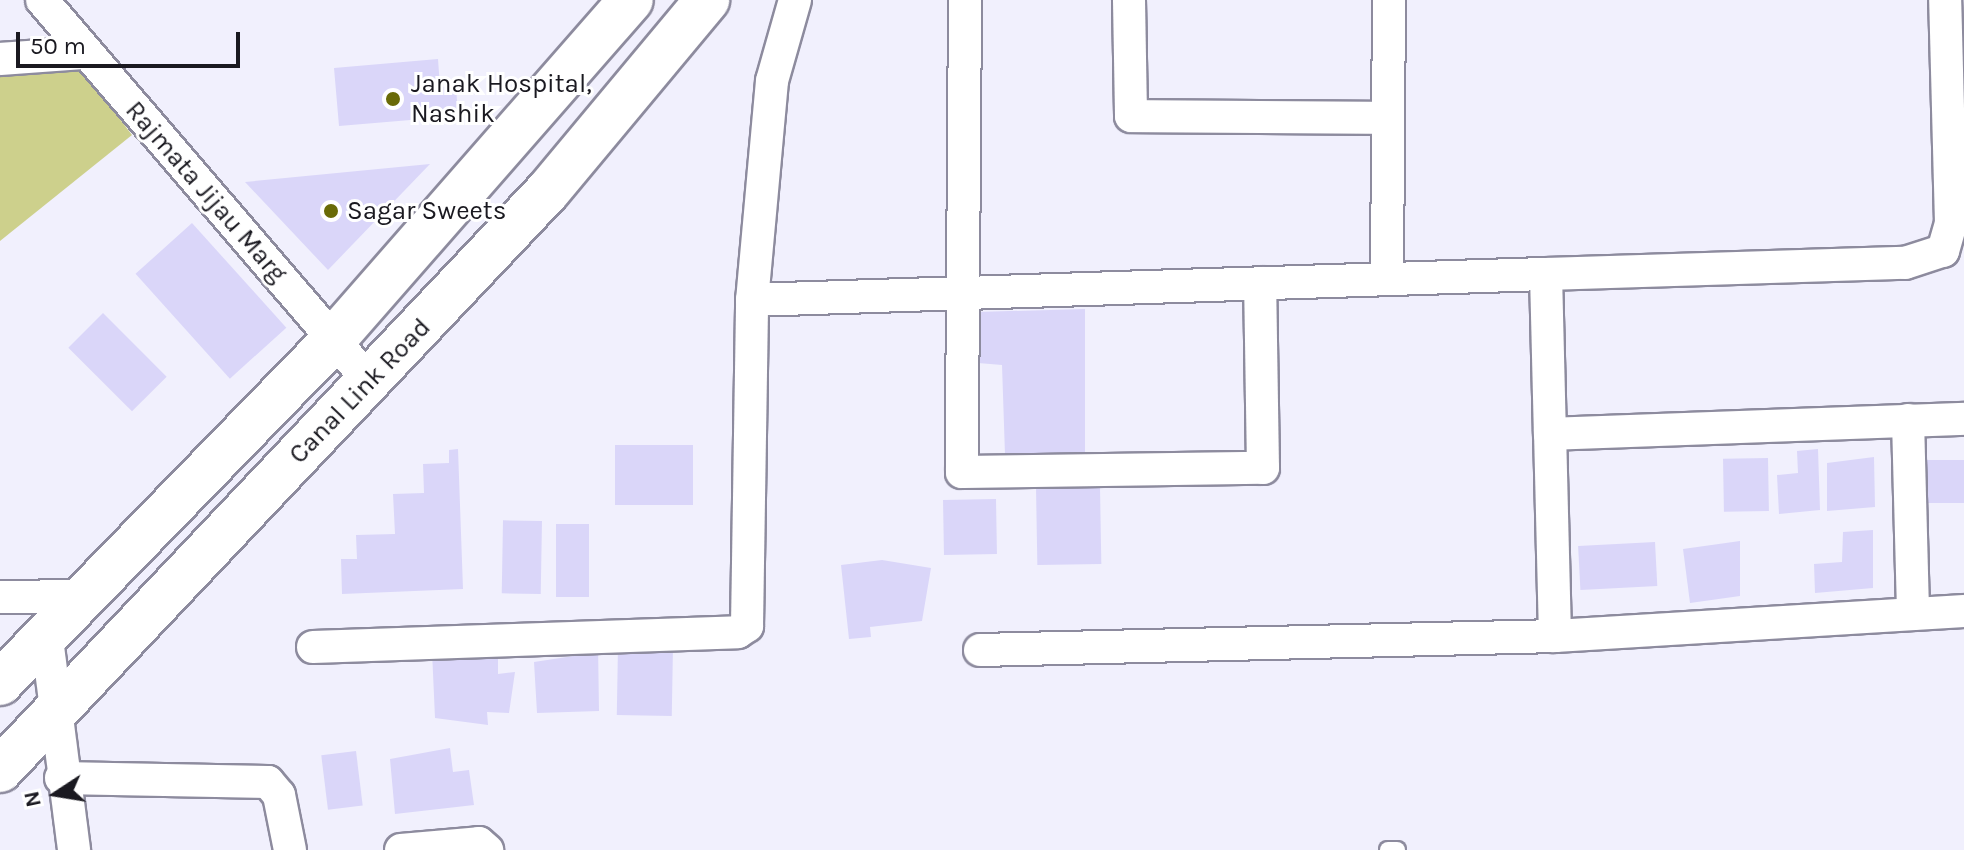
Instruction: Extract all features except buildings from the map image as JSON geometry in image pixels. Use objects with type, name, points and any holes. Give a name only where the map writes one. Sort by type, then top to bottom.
[{"type":"main road","name":"Canal Link Road","points":[[0,683],[77,596],[335,338],[631,0]]},
{"type":"main road","name":"Canal Link Road","points":[[0,770],[548,191],[707,0]]},
{"type":"street","name":"Rajmata Jijau Marg","points":[[42,0],[84,53],[335,338],[370,382]]},
{"type":"street","points":[[313,647],[738,632],[747,626],[752,300],[772,81],[795,0]]},
{"type":"street","points":[[965,0],[962,472],[1263,468],[1260,283]]},
{"type":"street","points":[[1129,0],[1131,116],[1388,118]]},
{"type":"street","points":[[1387,279],[1389,0]]},
{"type":"street","points":[[752,300],[1905,263],[1943,251],[1951,223],[1945,0]]},
{"type":"street","points":[[0,59],[84,53]]},
{"type":"street","points":[[1546,274],[1555,636]]},
{"type":"street","points":[[1550,434],[1964,419]]},
{"type":"street","points":[[1908,420],[1913,614]]},
{"type":"street","points":[[0,597],[77,596]]},
{"type":"street","points":[[980,650],[1555,636],[1964,611]]},
{"type":"street","points":[[46,631],[61,778],[74,850]]},
{"type":"street","points":[[61,778],[268,782],[279,795],[290,850]]},
{"type":"street","points":[[401,850],[479,843],[487,850]]},
{"type":"lane","points":[[1388,850],[1397,850]]},
{"type":"green space","points":[[75,60],[132,135],[0,241],[0,69]]},
{"type":"place","name":"Janak Hospital, Nashik","points":[[393,99]]},
{"type":"place","name":"Sagar Sweets","points":[[331,211]]}]
